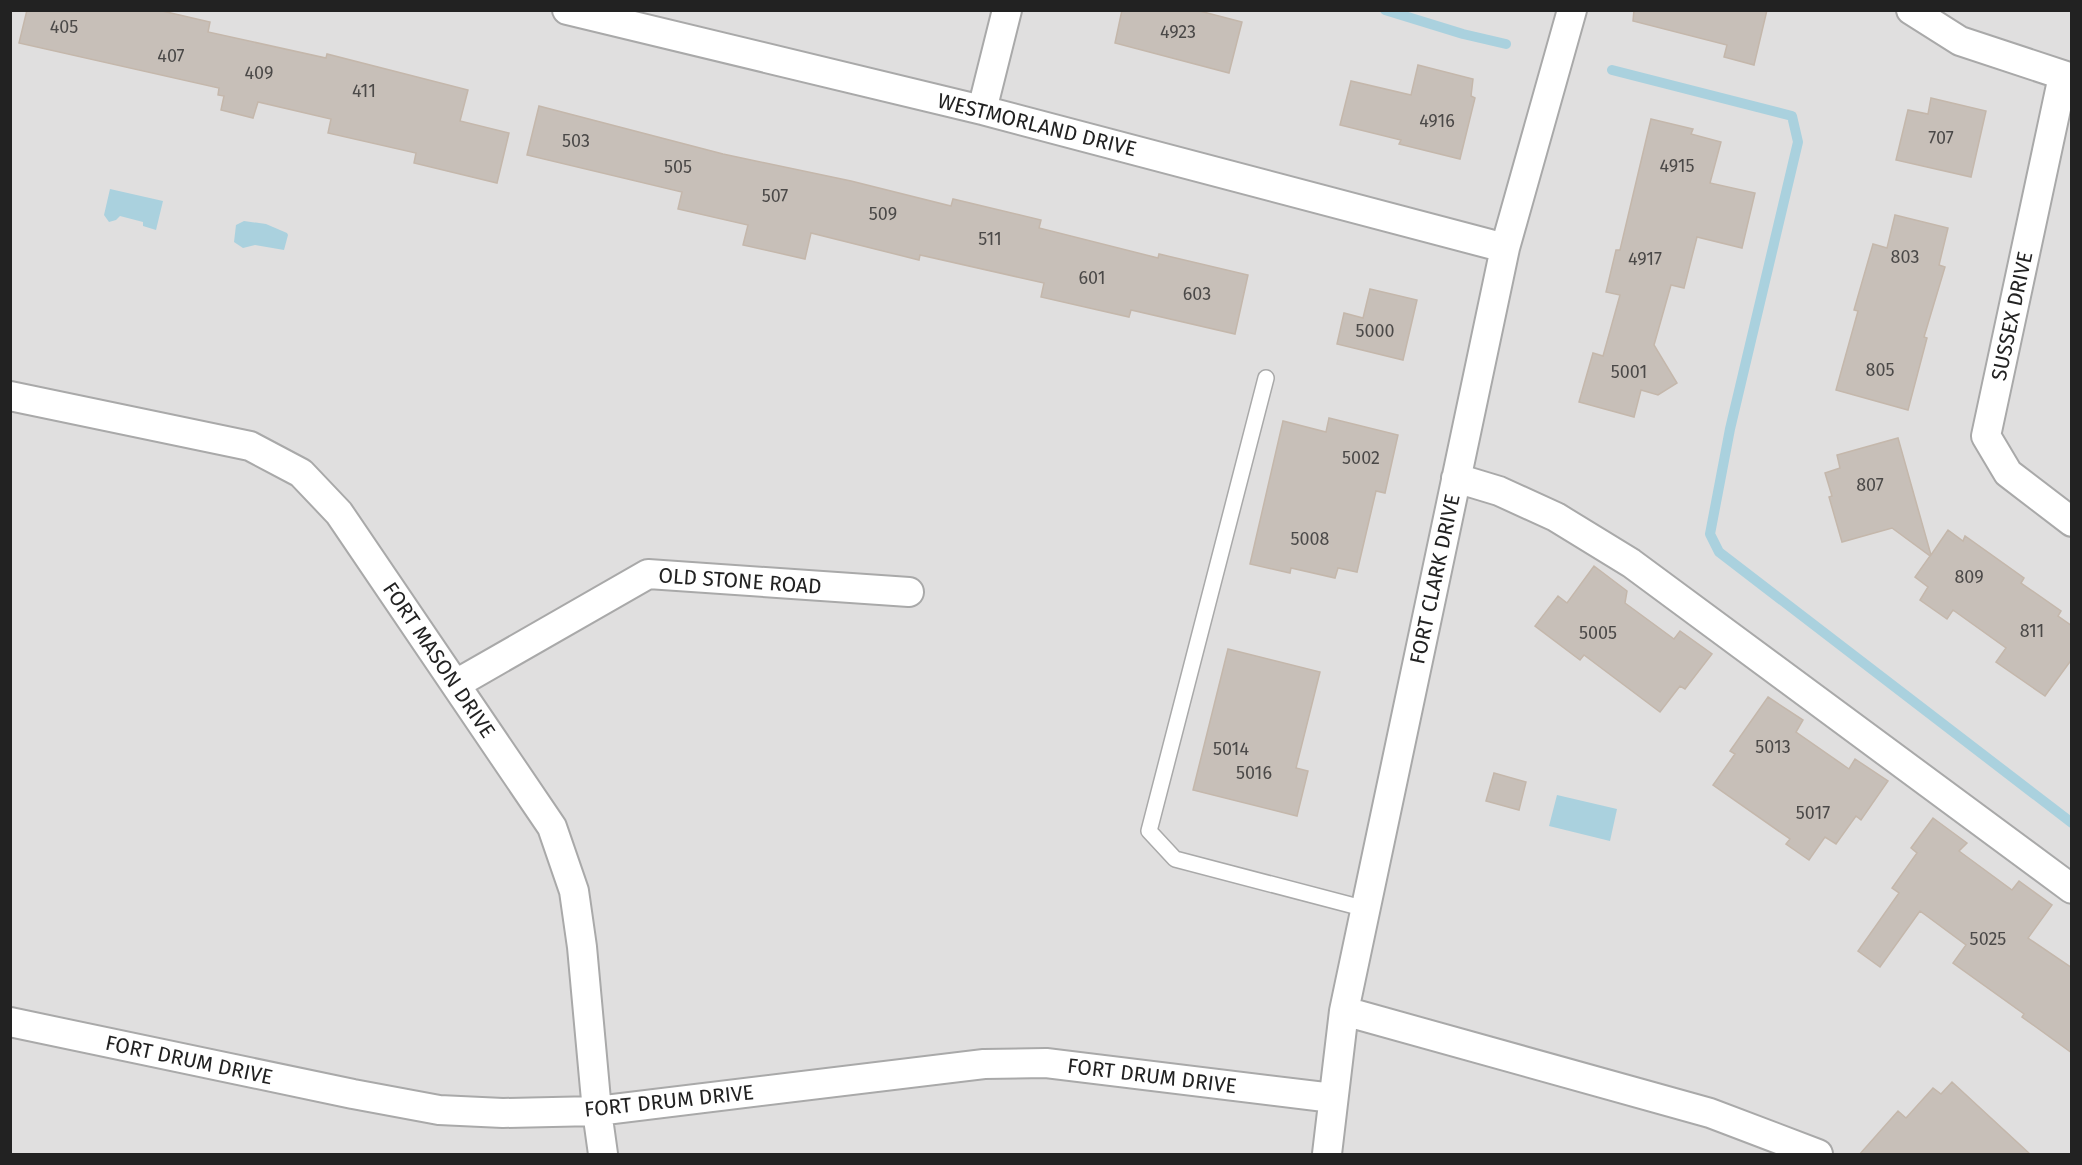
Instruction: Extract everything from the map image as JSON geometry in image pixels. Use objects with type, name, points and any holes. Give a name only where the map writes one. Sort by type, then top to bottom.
[{"type":"street","name":"WESTMORLAND DRIVE","points":[[567,10],[982,111],[1505,248]]},
{"type":"street","points":[[982,111],[1007,10]]},
{"type":"street","name":"FORT CLARK DRIVE","points":[[1327,1155],[1344,1011],[1505,248],[1572,10]]},
{"type":"street","points":[[1911,10],[1960,41],[2067,77]]},
{"type":"street","name":"SUSSEX DRIVE","points":[[2067,77],[1986,436],[2008,473],[2072,522]]},
{"type":"street","name":"FORT MASON DRIVE","points":[[10,396],[250,446],[301,473],[339,513],[552,827],[574,891],[582,947],[603,1155]]},
{"type":"street","points":[[1456,478],[1499,491],[1556,517],[1631,563],[2072,889]]},
{"type":"street","name":"OLD STONE ROAD","points":[[456,684],[648,574],[909,592]]},
{"type":"street","points":[[1344,1011],[1710,1113],[1818,1155]]},
{"type":"street","name":"FORT DRUM DRIVE","points":[[10,1022],[439,1110],[503,1113],[597,1112],[984,1064],[1046,1063],[1333,1098]]},
{"type":"lane","points":[[1266,378],[1149,831],[1175,859],[1366,909]]},
{"type":"shaded area","points":[[10,11],[2071,11],[2071,1154],[11,1154]]},
{"type":"water","points":[[110,189],[163,201],[156,230],[143,226],[143,222],[120,216],[109,222],[104,215]]},
{"type":"water","points":[[244,221],[266,224],[287,233],[284,250],[255,245],[243,248],[234,242],[236,225]]},
{"type":"water","points":[[1557,795],[1617,809],[1610,841],[1549,826]]},
{"type":"building","points":[[27,10],[158,10],[210,22],[208,32],[326,58],[327,54],[468,90],[460,121],[509,133],[497,183],[414,163],[416,153],[328,133],[331,119],[258,102],[253,118],[221,110],[224,96],[218,95],[219,88],[19,43]]},
{"type":"building","points":[[1122,10],[1196,10],[1242,22],[1229,73],[1115,43]]},
{"type":"building","points":[[1634,10],[1767,10],[1754,65],[1724,57],[1727,45],[1633,21]]},
{"type":"building","points":[[1418,65],[1473,79],[1471,96],[1475,98],[1460,159],[1399,144],[1401,140],[1340,125],[1351,81],[1411,95]]},
{"type":"building","points":[[1931,98],[1986,111],[1971,177],[1896,160],[1908,110],[1928,114]]},
{"type":"building","points":[[539,106],[723,154],[851,181],[951,206],[953,199],[1041,220],[1039,228],[1158,258],[1159,254],[1248,275],[1235,334],[1131,310],[1129,317],[1041,297],[1044,283],[920,255],[919,260],[811,233],[805,259],[743,245],[748,225],[678,209],[682,192],[527,155]]},
{"type":"building","points":[[1651,119],[1693,129],[1691,134],[1721,142],[1710,183],[1755,193],[1742,248],[1697,237],[1684,288],[1671,285],[1654,345],[1677,383],[1658,395],[1641,390],[1634,417],[1579,402],[1593,353],[1603,356],[1620,295],[1606,292],[1616,250],[1620,250]]},
{"type":"building","points":[[1895,215],[1948,228],[1939,265],[1945,267],[1924,337],[1927,338],[1908,410],[1836,390],[1858,311],[1854,310],[1873,244],[1887,248]]},
{"type":"building","points":[[1370,289],[1417,300],[1403,360],[1337,344],[1344,313],[1363,318]]},
{"type":"building","points":[[1329,418],[1398,435],[1385,493],[1376,491],[1357,572],[1338,568],[1335,578],[1291,568],[1290,573],[1250,564],[1283,421],[1326,432]]},
{"type":"building","points":[[1898,438],[1931,555],[1948,530],[1963,541],[1965,536],[2024,578],[2021,583],[2061,611],[2058,616],[2072,626],[2072,659],[2045,696],[1996,662],[2006,648],[1953,610],[1947,619],[1920,600],[1928,587],[1915,577],[1930,556],[1892,528],[1842,542],[1829,497],[1832,496],[1825,473],[1840,468],[1837,455]]},
{"type":"building","points":[[1594,566],[1627,591],[1625,603],[1674,639],[1680,631],[1712,654],[1685,689],[1680,686],[1660,712],[1584,655],[1580,660],[1535,626],[1558,596],[1567,603]]},
{"type":"building","points":[[1228,649],[1320,672],[1296,768],[1308,771],[1297,816],[1193,790]]},
{"type":"building","points":[[1768,697],[1803,720],[1796,732],[1849,769],[1855,759],[1888,781],[1861,820],[1856,816],[1836,844],[1825,837],[1809,860],[1786,844],[1790,839],[1713,785],[1735,754],[1730,751]]},
{"type":"building","points":[[1494,773],[1526,782],[1519,810],[1486,801]]},
{"type":"building","points":[[1933,818],[1967,843],[1959,851],[2012,890],[2019,881],[2052,905],[2028,938],[2072,968],[2072,1053],[2022,1017],[2024,1014],[1953,963],[1966,945],[1920,911],[1880,967],[1858,951],[1899,893],[1892,888],[1917,853],[1911,848]]},
{"type":"building","points":[[1952,1082],[2031,1155],[1859,1155],[1898,1111],[1906,1118],[1933,1088],[1941,1094]]},
{"type":"waterway","points":[[1385,10],[1463,34],[1506,44]]},
{"type":"waterway","points":[[1612,70],[1792,116],[1798,142],[1730,429],[1710,534],[1719,552],[2072,823]]}]
